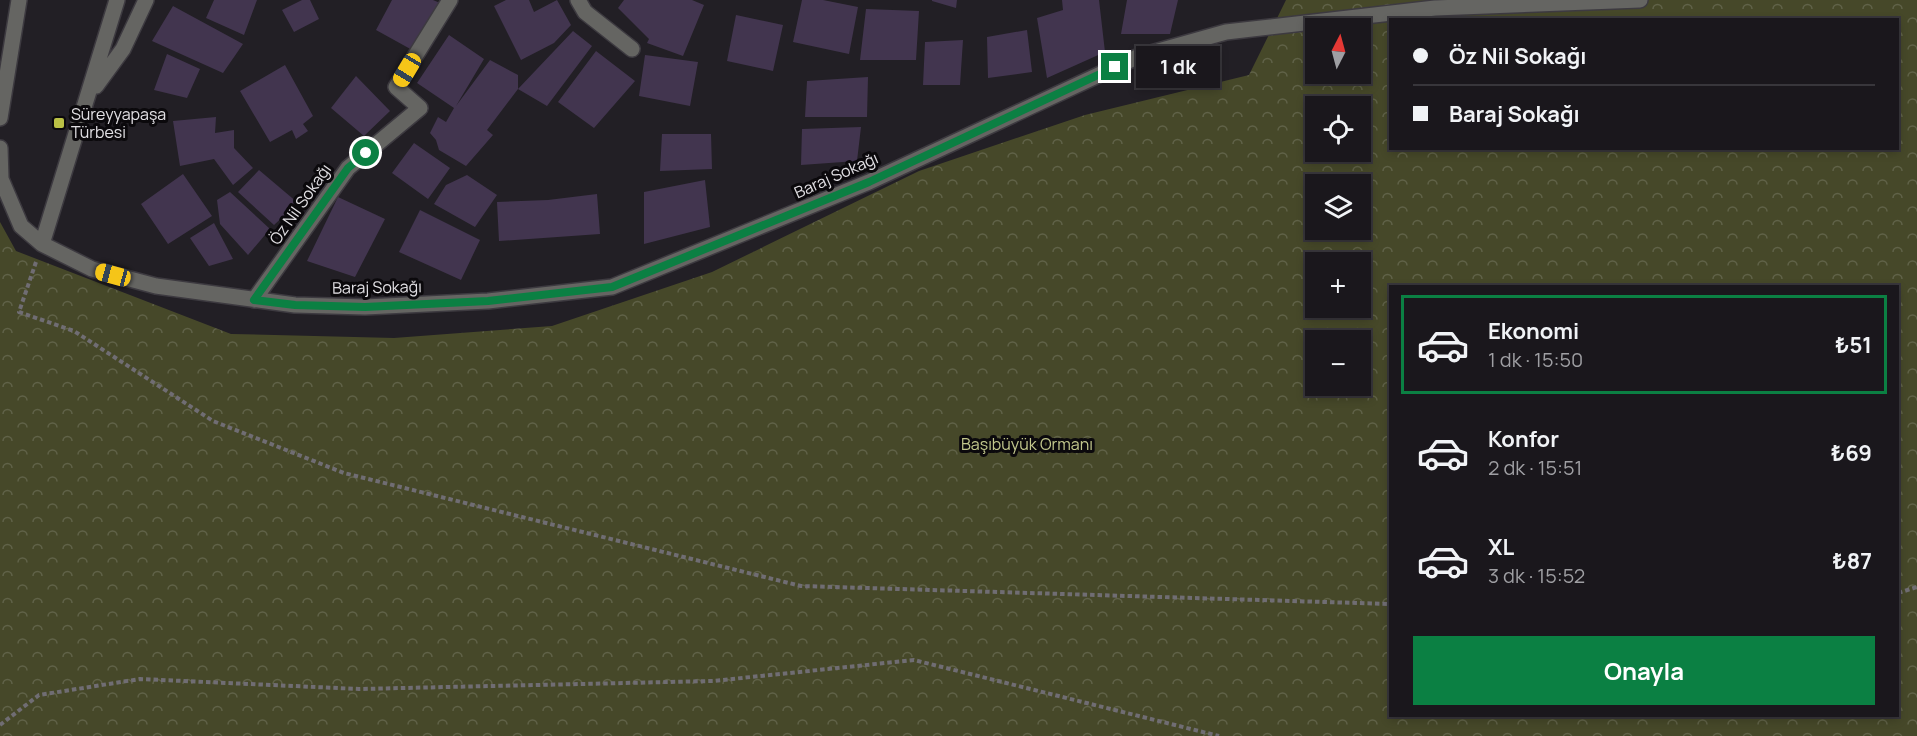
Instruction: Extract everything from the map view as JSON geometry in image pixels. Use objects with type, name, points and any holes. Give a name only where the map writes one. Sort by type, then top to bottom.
[{"type":"street","points":[[0,118],[19,0]]},
{"type":"street","points":[[42,244],[91,94],[117,0]]},
{"type":"street","points":[[91,94],[123,49],[146,0]]},
{"type":"street","name":"Öz Nil Sokağı","points":[[254,300],[348,168],[420,108],[396,87],[450,0]]},
{"type":"street","points":[[578,0],[585,12],[632,49]]},
{"type":"street","name":"Baraj Sokağı","points":[[0,148],[1,179],[21,226],[42,244],[103,272],[156,286],[295,305],[365,307],[488,301],[612,287],[869,182],[1137,57],[1226,32],[1435,8],[1640,0]]},
{"type":"path","points":[[42,244],[19,312],[74,331],[213,422],[344,473],[801,586],[1389,604]]},
{"type":"path","points":[[1899,593],[1917,587]]},
{"type":"path","points":[[0,725],[39,695],[140,679],[358,689],[714,681],[914,660],[1219,736]]},
{"type":"green space","name":"Başıbüyük Ormanı","points":[[1286,0],[1917,0],[1917,736],[0,736],[0,222],[16,251],[231,334],[394,338],[552,326],[712,272],[919,171],[1085,115],[1249,75]]},
{"type":"building","points":[[214,0],[257,0],[244,35],[206,18]]},
{"type":"building","points":[[302,0],[310,0],[319,19],[294,32],[282,10]]},
{"type":"building","points":[[392,0],[433,0],[440,3],[414,51],[376,30]]},
{"type":"building","points":[[506,0],[529,0],[534,12],[557,0],[571,25],[554,43],[521,60],[494,6]]},
{"type":"building","points":[[624,0],[692,0],[704,5],[683,56],[647,43],[649,39],[618,8]]},
{"type":"building","points":[[802,0],[823,0],[858,7],[849,54],[793,42]]},
{"type":"building","points":[[957,0],[956,8],[932,1]]},
{"type":"building","points":[[1062,0],[1099,0],[1105,52],[1047,78],[1037,18],[1063,10]]},
{"type":"building","points":[[1127,0],[1178,0],[1170,34],[1121,34]]},
{"type":"building","points":[[173,6],[243,44],[223,73],[152,41]]},
{"type":"building","points":[[866,9],[919,11],[916,60],[860,60]]},
{"type":"building","points":[[736,15],[783,25],[773,71],[727,61]]},
{"type":"building","points":[[1027,30],[1032,72],[988,78],[987,37]]},
{"type":"building","points":[[573,31],[592,46],[547,106],[518,89]]},
{"type":"building","points":[[449,35],[484,59],[456,106],[490,60],[518,75],[518,89],[487,130],[493,135],[466,166],[439,150],[436,140],[430,133],[438,117],[446,122],[454,108],[417,83]]},
{"type":"building","points":[[963,40],[960,85],[923,85],[925,42]]},
{"type":"building","points":[[596,51],[635,81],[594,128],[558,102]]},
{"type":"building","points":[[167,54],[200,69],[187,98],[154,90]]},
{"type":"building","points":[[645,55],[698,62],[690,106],[639,96]]},
{"type":"building","points":[[285,65],[313,116],[303,124],[308,131],[296,139],[292,130],[270,142],[240,91]]},
{"type":"building","points":[[356,76],[390,111],[364,136],[331,108]]},
{"type":"building","points":[[868,77],[867,117],[805,117],[807,81]]},
{"type":"building","points":[[216,117],[215,133],[234,130],[234,148],[253,168],[233,185],[214,159],[180,166],[173,121]]},
{"type":"building","points":[[861,127],[857,161],[801,165],[802,129]]},
{"type":"building","points":[[662,134],[711,134],[712,169],[660,171]]},
{"type":"building","points":[[414,143],[450,168],[428,199],[392,173]]},
{"type":"building","points":[[259,170],[298,203],[274,225],[238,192]]},
{"type":"building","points":[[183,174],[212,216],[168,244],[141,204]]},
{"type":"building","points":[[467,175],[497,195],[475,227],[434,204],[446,185]]},
{"type":"building","points":[[705,180],[710,227],[644,244],[644,192]]},
{"type":"building","points":[[230,192],[270,229],[248,255],[220,224],[217,200]]},
{"type":"building","points":[[597,194],[600,234],[499,241],[497,202],[548,200]]},
{"type":"building","points":[[338,197],[385,219],[355,277],[307,261]]},
{"type":"building","points":[[420,210],[480,240],[461,280],[399,252]]},
{"type":"building","points":[[214,223],[233,259],[209,266],[190,238]]},
{"type":"place","name":"Süreyyapaşa Türbesi","points":[[59,123]]},
{"type":"route","points":[[366,153],[348,168],[254,300],[295,305],[365,307],[488,301],[612,287],[869,182],[1115,67]]}]
